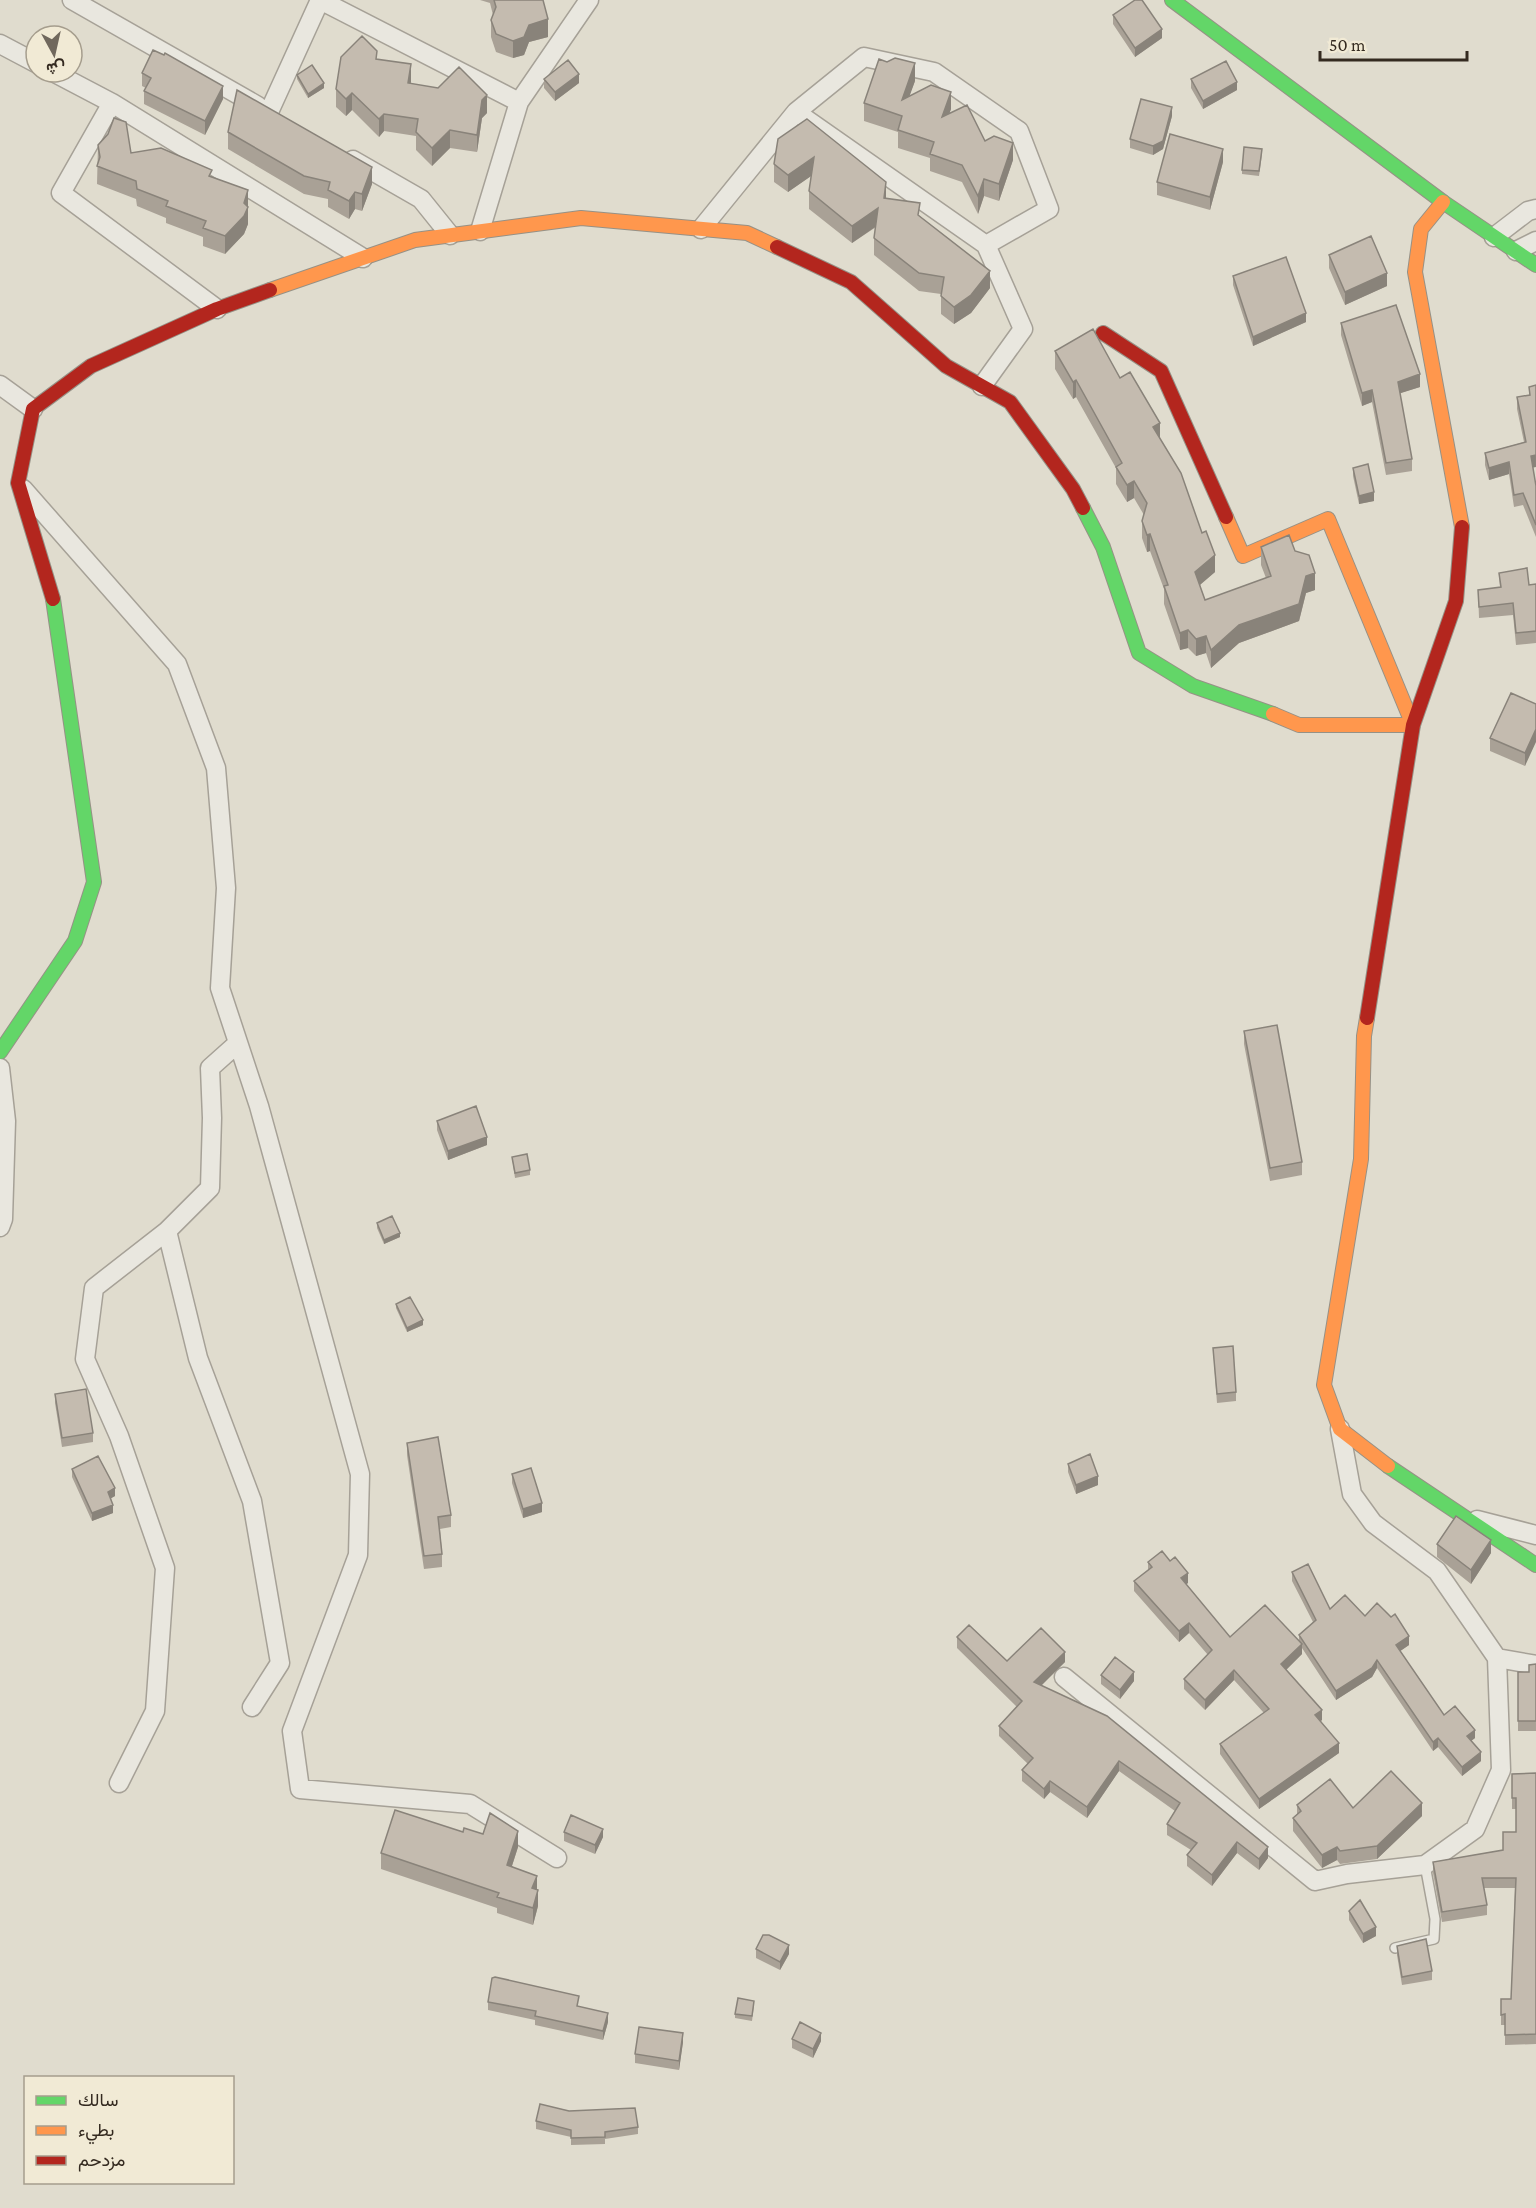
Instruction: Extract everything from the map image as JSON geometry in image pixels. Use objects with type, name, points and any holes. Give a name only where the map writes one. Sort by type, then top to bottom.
[{"type":"street","points":[[72,0],[289,124]]},
{"type":"street","points":[[269,112],[320,0],[519,102]]},
{"type":"street","points":[[480,231],[519,102],[589,0]]},
{"type":"street","points":[[1172,0],[1443,202],[1536,265]]},
{"type":"street","points":[[0,44],[24,57]]},
{"type":"street","points":[[701,229],[796,111],[864,57],[934,72],[1019,131],[1049,209],[987,244]]},
{"type":"street","points":[[76,84],[112,103],[363,258]]},
{"type":"street","points":[[112,103],[61,193],[217,309]]},
{"type":"street","points":[[796,111],[987,244],[1023,329],[982,386]]},
{"type":"street","points":[[340,153],[420,199],[450,235]]},
{"type":"street","points":[[1064,1677],[1316,1881],[1347,1874],[1425,1865],[1475,1829],[1501,1770],[1497,1658],[1437,1571],[1373,1523],[1352,1494],[1340,1428],[1324,1385],[1361,1159],[1364,1036],[1413,725],[1456,602],[1462,527],[1415,272],[1421,229],[1443,202]]},
{"type":"street","points":[[1494,237],[1528,211],[1536,209]]},
{"type":"street","points":[[0,1052],[75,941],[94,882],[54,601],[18,483],[33,408],[91,366],[217,309],[415,240],[581,218],[747,233],[851,282],[946,366],[1010,402],[1073,489],[1103,547],[1139,653],[1193,686],[1249,704],[1299,725],[1413,725]]},
{"type":"street","points":[[1516,251],[1536,241]]},
{"type":"street","points":[[1103,333],[1161,370],[1243,556],[1328,519],[1413,725]]},
{"type":"street","points":[[0,384],[33,408]]},
{"type":"street","points":[[18,483],[177,664],[216,768],[226,888],[220,988],[259,1106],[360,1474],[358,1555],[292,1731],[300,1789],[470,1804],[557,1858]]},
{"type":"street","points":[[119,1783],[155,1711],[165,1568],[119,1436],[85,1359],[94,1288],[167,1231],[210,1188],[212,1118],[210,1068],[238,1043]]},
{"type":"street","points":[[0,1068],[6,1121],[3,1219],[0,1227]]},
{"type":"street","points":[[167,1231],[198,1358],[254,1513],[280,1663],[252,1707]]},
{"type":"street","points":[[1340,1428],[1386,1464],[1536,1565]]},
{"type":"street","points":[[1463,1516],[1536,1534]]},
{"type":"street","points":[[1497,1658],[1536,1665]]},
{"type":"lane","points":[[1395,1948],[1434,1939],[1435,1919],[1425,1865]]},
{"type":"building","points":[[494,0],[543,0],[548,19],[529,25],[524,37],[513,41],[496,34],[491,20],[496,7]]},
{"type":"building","points":[[1135,0],[1142,0],[1162,29],[1135,48],[1113,15]]},
{"type":"building","points":[[362,36],[377,51],[376,59],[411,64],[408,83],[438,88],[459,67],[487,95],[482,100],[477,135],[450,130],[432,148],[416,132],[418,119],[384,114],[379,119],[352,93],[346,99],[336,89],[341,57]]},
{"type":"building","points":[[153,50],[164,55],[165,53],[223,86],[205,121],[144,91],[151,78],[142,73]]},
{"type":"building","points":[[895,58],[915,63],[902,100],[931,85],[951,92],[942,117],[967,105],[985,141],[994,136],[1013,143],[999,184],[984,179],[978,196],[962,165],[930,154],[934,142],[898,130],[902,116],[864,103],[879,59],[887,62]]},
{"type":"building","points":[[568,60],[579,74],[555,92],[544,79]]},
{"type":"building","points":[[1226,61],[1237,82],[1203,101],[1191,79]]},
{"type":"building","points":[[312,65],[324,83],[308,94],[297,75]]},
{"type":"building","points":[[237,90],[372,167],[362,194],[355,192],[349,201],[328,190],[330,182],[304,176],[228,132]]},
{"type":"building","points":[[1141,99],[1172,107],[1163,141],[1153,146],[1130,139]]},
{"type":"building","points":[[114,118],[126,122],[131,153],[161,148],[212,170],[209,176],[248,190],[244,203],[248,207],[244,216],[225,236],[203,228],[206,221],[166,206],[168,201],[137,189],[136,181],[97,166],[100,157],[98,145],[108,134]]},
{"type":"building","points":[[807,119],[886,182],[884,198],[920,203],[918,215],[990,271],[971,295],[954,307],[941,296],[944,277],[919,273],[874,238],[878,208],[852,226],[809,191],[814,157],[788,175],[774,164],[778,139]]},
{"type":"building","points":[[1170,134],[1223,149],[1210,197],[1157,182]]},
{"type":"building","points":[[1244,147],[1262,149],[1259,171],[1242,170]]},
{"type":"building","points":[[1371,236],[1387,273],[1345,292],[1329,255]]},
{"type":"building","points":[[1286,257],[1306,313],[1253,337],[1233,276]]},
{"type":"building","points":[[1396,305],[1420,374],[1398,382],[1412,459],[1386,463],[1372,390],[1362,393],[1341,323]]},
{"type":"building","points":[[1093,329],[1120,378],[1130,372],[1160,423],[1153,427],[1181,473],[1202,533],[1206,531],[1215,555],[1195,572],[1205,600],[1271,576],[1261,547],[1289,535],[1295,551],[1309,555],[1315,573],[1306,576],[1299,604],[1239,625],[1211,650],[1206,636],[1196,639],[1188,630],[1180,633],[1164,586],[1168,585],[1150,534],[1147,535],[1142,521],[1147,503],[1134,481],[1127,485],[1116,467],[1122,463],[1076,380],[1073,382],[1055,351]]},
{"type":"building","points":[[1536,385],[1536,455],[1531,456],[1536,486],[1536,525],[1523,493],[1514,495],[1509,462],[1489,468],[1485,453],[1526,442],[1517,397],[1530,395],[1529,387]]},
{"type":"building","points":[[1368,464],[1374,492],[1359,496],[1353,468]]},
{"type":"building","points":[[1527,568],[1529,585],[1536,584],[1536,631],[1516,633],[1513,603],[1479,607],[1478,590],[1501,587],[1499,573]]},
{"type":"building","points":[[1511,693],[1536,704],[1536,729],[1525,753],[1490,738]]},
{"type":"building","points":[[1277,1025],[1302,1162],[1270,1168],[1244,1031]]},
{"type":"building","points":[[476,1106],[487,1137],[448,1151],[437,1121]]},
{"type":"building","points":[[527,1154],[530,1170],[515,1173],[512,1157]]},
{"type":"building","points":[[392,1216],[400,1233],[384,1240],[377,1223]]},
{"type":"building","points":[[410,1297],[423,1320],[407,1328],[396,1304]]},
{"type":"building","points":[[1233,1346],[1236,1392],[1217,1394],[1213,1348]]},
{"type":"building","points":[[86,1389],[93,1433],[62,1438],[55,1394]]},
{"type":"building","points":[[438,1437],[451,1515],[438,1517],[442,1554],[424,1556],[407,1443]]},
{"type":"building","points":[[1090,1454],[1098,1476],[1076,1485],[1068,1464]]},
{"type":"building","points":[[98,1456],[115,1488],[108,1492],[113,1505],[92,1513],[72,1469]]},
{"type":"building","points":[[531,1468],[542,1503],[523,1509],[512,1474]]},
{"type":"building","points":[[1456,1516],[1491,1540],[1471,1570],[1437,1544]]},
{"type":"building","points":[[1162,1551],[1170,1561],[1175,1557],[1188,1573],[1181,1578],[1230,1637],[1265,1605],[1302,1644],[1281,1664],[1322,1710],[1315,1715],[1339,1743],[1259,1799],[1220,1744],[1269,1709],[1234,1670],[1205,1700],[1184,1679],[1212,1650],[1189,1623],[1179,1631],[1134,1581],[1152,1567],[1148,1562]]},
{"type":"building","points":[[1308,1564],[1330,1609],[1345,1595],[1365,1616],[1377,1603],[1391,1617],[1395,1614],[1409,1636],[1396,1645],[1444,1715],[1455,1706],[1475,1730],[1467,1736],[1481,1752],[1462,1767],[1438,1738],[1433,1742],[1377,1660],[1372,1668],[1336,1691],[1299,1635],[1316,1620],[1292,1572]]},
{"type":"building","points":[[969,1625],[1007,1661],[1041,1628],[1065,1652],[1034,1682],[1107,1716],[1268,1847],[1259,1859],[1237,1842],[1212,1875],[1187,1855],[1197,1843],[1167,1824],[1180,1803],[1119,1761],[1087,1807],[1050,1781],[1044,1789],[1022,1770],[1033,1758],[999,1726],[1022,1701],[957,1637]]},
{"type":"building","points":[[1115,1657],[1134,1672],[1120,1690],[1101,1675]]},
{"type":"building","points":[[1536,1664],[1536,1721],[1518,1721],[1518,1672],[1529,1672],[1529,1665]]},
{"type":"building","points":[[1391,1771],[1422,1803],[1377,1846],[1340,1851],[1337,1847],[1322,1855],[1293,1818],[1301,1811],[1297,1805],[1330,1779],[1353,1808]]},
{"type":"building","points":[[1536,1773],[1536,2034],[1505,2035],[1505,2014],[1501,2015],[1501,1999],[1511,1999],[1516,1878],[1482,1878],[1487,1905],[1442,1912],[1433,1862],[1503,1850],[1503,1832],[1516,1832],[1516,1798],[1512,1798],[1512,1774]]},
{"type":"building","points":[[395,1810],[463,1832],[464,1828],[483,1834],[490,1813],[518,1831],[507,1865],[537,1876],[532,1888],[538,1890],[533,1908],[497,1897],[499,1893],[381,1853]]},
{"type":"building","points":[[571,1815],[603,1829],[595,1845],[564,1832]]},
{"type":"building","points":[[1360,1900],[1376,1927],[1363,1934],[1349,1911]]},
{"type":"building","points":[[763,1935],[769,1935],[789,1945],[780,1962],[756,1949]]},
{"type":"building","points":[[1426,1939],[1432,1971],[1402,1977],[1397,1946]]},
{"type":"building","points":[[492,1978],[579,1996],[577,2006],[608,2013],[603,2031],[535,2016],[536,2011],[488,2002]]},
{"type":"building","points":[[738,1998],[754,2001],[752,2016],[735,2014]]},
{"type":"building","points":[[800,2022],[821,2033],[813,2049],[792,2039]]},
{"type":"building","points":[[639,2027],[683,2033],[679,2061],[635,2054]]},
{"type":"building","points":[[540,2104],[569,2111],[635,2108],[638,2127],[605,2132],[605,2137],[571,2138],[571,2130],[536,2121]]},
{"type":"traffic: fast","points":[[1172,0],[1443,202],[1536,265]]},
{"type":"traffic: fast","points":[[1083,508],[1103,547],[1139,653],[1193,686],[1273,714]]},
{"type":"traffic: fast","points":[[0,1052],[75,941],[94,882],[53,599]]},
{"type":"traffic: fast","points":[[1388,1466],[1536,1565]]},
{"type":"traffic: slow","points":[[1443,202],[1421,229],[1415,272],[1462,527]]},
{"type":"traffic: slow","points":[[270,290],[415,240],[581,218],[747,233],[777,247]]},
{"type":"traffic: slow","points":[[1226,517],[1243,556],[1328,519],[1413,725],[1299,725],[1273,714]]},
{"type":"traffic: slow","points":[[1367,1018],[1364,1036],[1361,1159],[1324,1385],[1340,1429],[1388,1466]]},
{"type":"traffic: jam","points":[[777,247],[851,282],[946,366],[1010,402],[1073,489],[1083,508]]},
{"type":"traffic: jam","points":[[53,599],[18,483],[33,409],[91,366],[217,309],[270,290]]},
{"type":"traffic: jam","points":[[1103,333],[1161,371],[1226,517]]},
{"type":"traffic: jam","points":[[1367,1018],[1413,725],[1456,601],[1462,527]]}]
